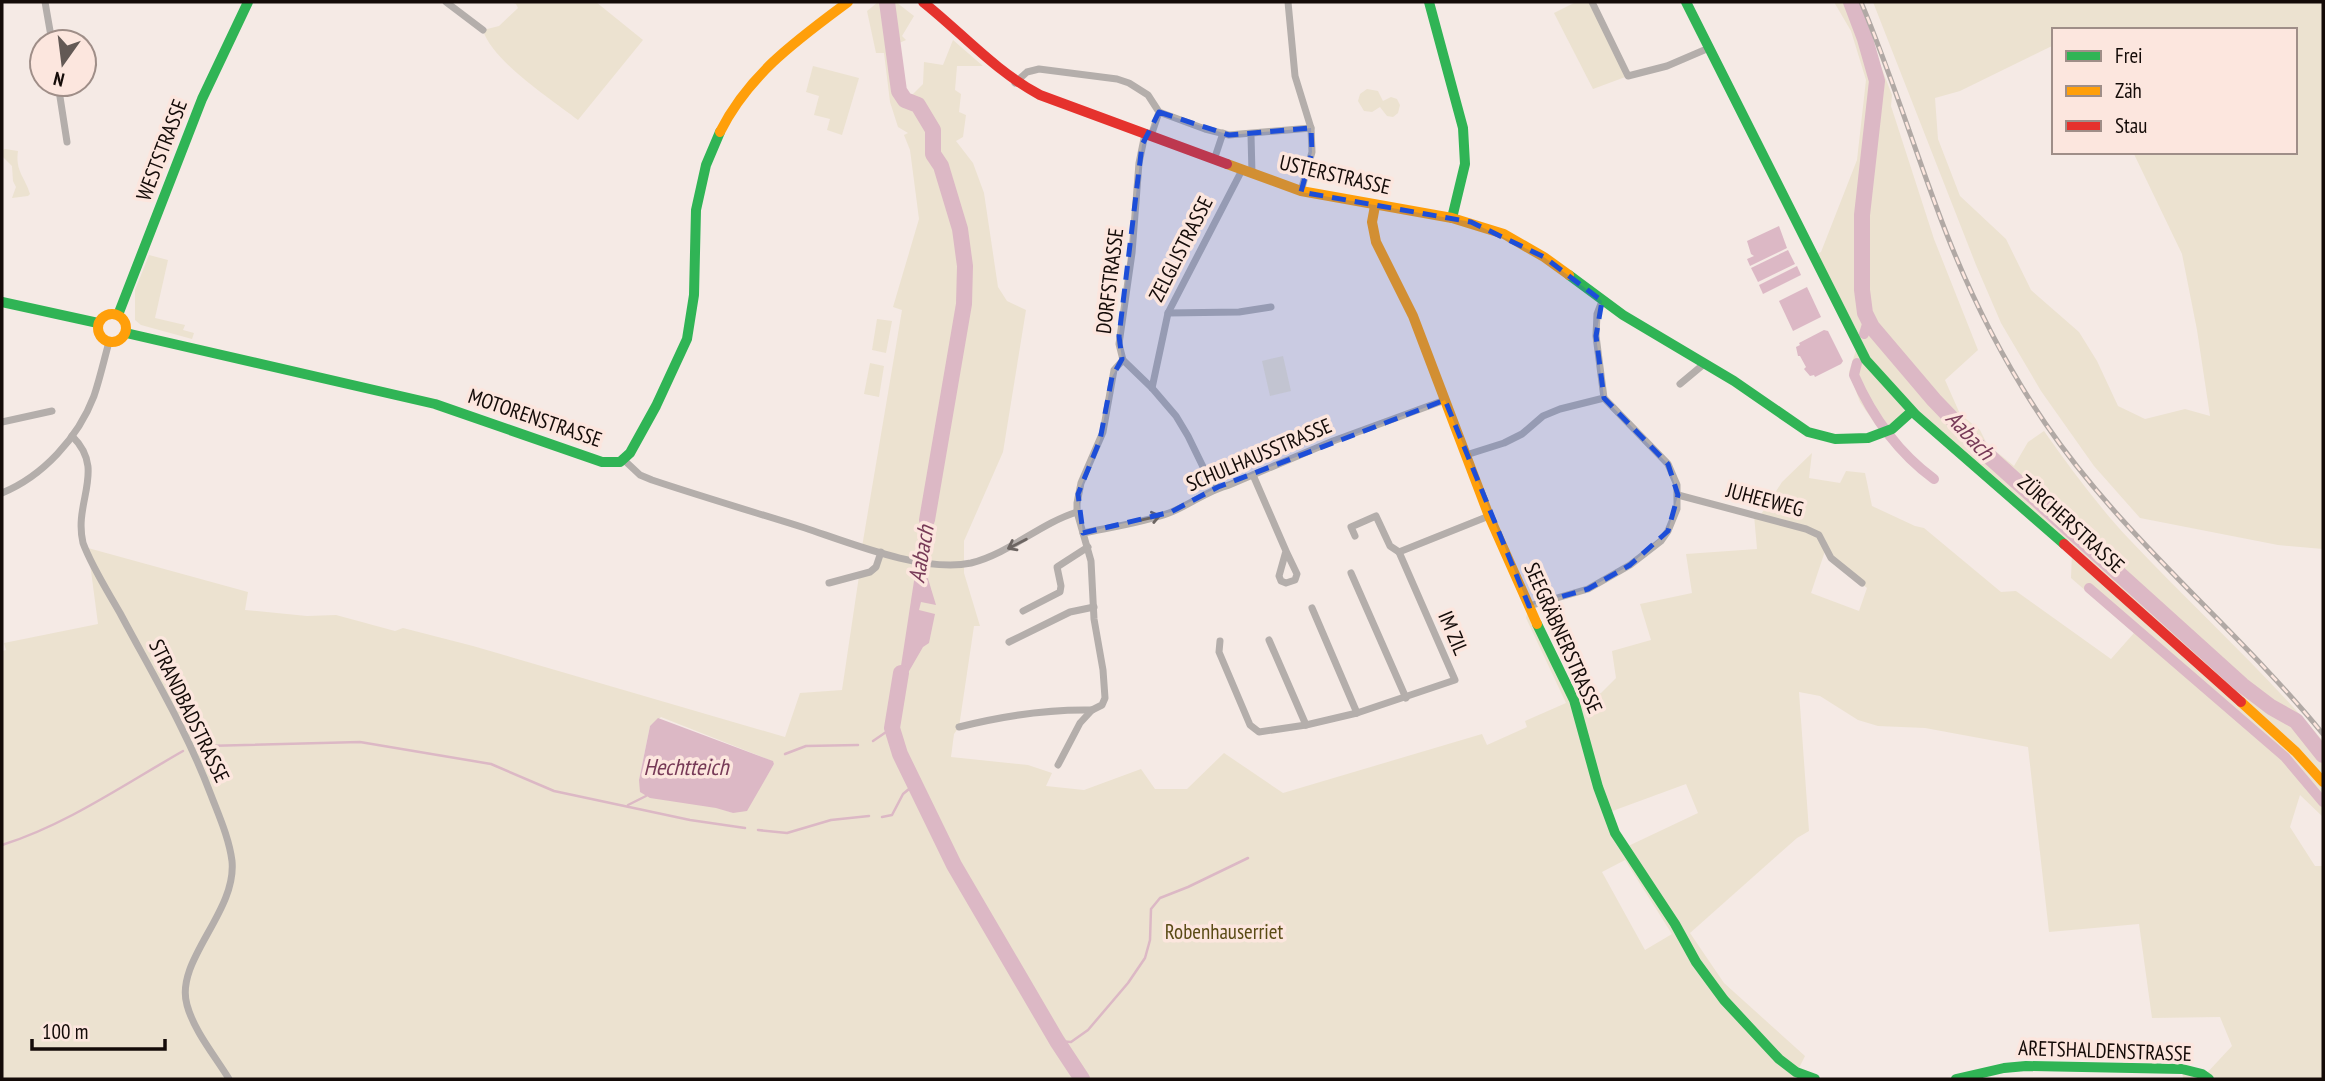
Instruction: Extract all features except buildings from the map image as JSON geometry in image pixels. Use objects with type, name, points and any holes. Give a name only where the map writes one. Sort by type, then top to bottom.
[{"type":"street","points":[[45,2],[50,28]]},
{"type":"street","name":"WESTSTRASSE","points":[[118,315],[200,104],[248,2]]},
{"type":"street","points":[[446,2],[483,30]]},
{"type":"street","points":[[624,460],[673,369],[691,323],[698,200],[719,134],[735,105],[769,63],[796,39],[848,2]]},
{"type":"street","name":"USTERSTRASSE","points":[[923,2],[959,31],[996,68],[1016,83],[1040,95],[1301,191],[1452,218],[1512,237],[1544,257],[1602,301],[1704,363],[1808,432],[1848,440],[1887,432],[1911,412]]},
{"type":"street","points":[[1288,2],[1295,76],[1311,128],[1312,152],[1301,191]]},
{"type":"street","points":[[1429,2],[1463,128],[1465,164],[1452,218]]},
{"type":"street","points":[[1592,2],[1628,76],[1667,66],[1709,48]]},
{"type":"street","name":"ZÜRCHERSTRASSE","points":[[1686,2],[1866,360],[1894,397],[2019,503],[2296,752],[2323,782]]},
{"type":"street","points":[[1016,83],[1027,72],[1039,69],[1116,79],[1129,83],[1148,95],[1159,112],[1205,129],[1251,135],[1311,128]]},
{"type":"street","points":[[60,98],[66,142]]},
{"type":"street","name":"DORFSTRASSE","points":[[1058,765],[1080,723],[1092,710],[1102,705],[1106,693],[1088,547],[1077,512],[1081,483],[1103,432],[1114,370],[1123,360],[1119,336],[1132,253],[1139,163],[1159,112]]},
{"type":"street","points":[[1214,160],[1223,133]]},
{"type":"street","points":[[1247,172],[1251,135]]},
{"type":"street","name":"ZELGLISTRASSE","points":[[1153,388],[1168,313],[1247,172]]},
{"type":"street","name":"SEEGRÄBNERSTRASSE","points":[[1375,206],[1372,222],[1376,242],[1413,316],[1489,516],[1528,606],[1574,700],[1598,787],[1615,833],[1675,924],[1696,962],[1724,1000],[1779,1059],[1812,1079]]},
{"type":"street","points":[[1528,606],[1588,589],[1630,565],[1661,541],[1674,519],[1678,495],[1674,474],[1668,464],[1604,397],[1596,336],[1597,314],[1602,301]]},
{"type":"street","points":[[2,302],[98,323]]},
{"type":"street","points":[[1168,313],[1239,312],[1271,307]]},
{"type":"street","points":[[118,315],[124,321],[126,333],[117,342],[109,342],[100,337],[98,323],[104,316],[118,315]]},
{"type":"street","name":"MOTORENSTRASSE","points":[[126,333],[435,404],[602,463],[614,464],[624,460],[645,478],[908,559],[958,565],[983,559],[1018,544],[1077,512]]},
{"type":"street","points":[[2,493],[31,477],[72,436],[94,395],[109,342]]},
{"type":"street","points":[[1123,360],[1153,388],[1184,428],[1208,477],[1218,486]]},
{"type":"street","points":[[1681,384],[1704,363]]},
{"type":"street","points":[[1466,455],[1504,443],[1522,434],[1543,416],[1604,397]]},
{"type":"street","name":"SCHULHAUSSTRASSE","points":[[1083,533],[1165,514],[1211,493],[1218,486],[1229,485],[1445,400]]},
{"type":"street","points":[[2,422],[52,411]]},
{"type":"street","name":"STRANDBADSTRASSE","points":[[72,436],[83,446],[90,467],[80,515],[83,542],[188,740],[204,775],[230,851],[230,885],[187,978],[185,993],[192,1018],[229,1079]]},
{"type":"street","points":[[1253,475],[1286,551]]},
{"type":"street","name":"JUHEEWEG","points":[[1678,495],[1806,528],[1819,535],[1830,558],[1861,583]]},
{"type":"street","name":"IM ZIL","points":[[1220,640],[1219,652],[1252,728],[1262,732],[1357,713],[1455,680],[1399,552],[1390,546],[1376,516],[1351,527],[1355,536]]},
{"type":"street","points":[[1399,552],[1489,516]]},
{"type":"street","points":[[1023,611],[1060,592],[1057,567],[1088,547]]},
{"type":"street","points":[[829,583],[870,572],[876,567],[881,552]]},
{"type":"street","points":[[1351,573],[1406,698]]},
{"type":"street","points":[[1009,642],[1070,612],[1094,607]]},
{"type":"street","points":[[1312,608],[1357,713]]},
{"type":"street","points":[[1269,640],[1306,724]]},
{"type":"street","points":[[959,727],[1006,715],[1092,710]]},
{"type":"street","name":"ARETSHALDENSTRASSE","points":[[1956,1079],[2022,1066],[2182,1069],[2202,1074],[2209,1079]]},
{"type":"highlighted area","points":[[1159,112],[1229,135],[1311,128],[1312,152],[1301,192],[1471,222],[1544,257],[1602,301],[1596,336],[1604,398],[1668,464],[1678,495],[1668,531],[1630,565],[1588,589],[1529,606],[1445,400],[1218,487],[1171,512],[1083,533],[1078,494],[1100,440],[1112,377],[1122,359],[1119,336],[1142,145]]},
{"type":"green space","points":[[510,2],[596,2],[643,40],[578,120],[510,67],[489,42],[483,30],[499,26],[518,8]]},
{"type":"green space","name":"Robenhauserriet","points":[[878,2],[896,2],[914,16],[902,36],[906,40],[897,44],[904,95],[913,94],[923,84],[924,62],[943,65],[953,40],[983,66],[957,66],[955,90],[961,94],[959,112],[966,115],[963,137],[956,141],[973,163],[984,193],[998,287],[1007,301],[1026,310],[1003,452],[964,541],[964,573],[980,626],[974,626],[959,727],[954,734],[951,757],[1028,765],[1052,773],[1046,786],[1084,790],[1141,769],[1155,789],[1187,789],[1224,753],[1283,793],[1482,734],[1487,745],[1527,727],[1525,721],[1566,703],[1526,618],[1529,606],[1574,700],[1601,693],[1616,678],[1612,651],[1651,640],[1640,604],[1692,593],[1686,554],[1757,549],[1754,515],[1760,516],[1782,482],[1812,453],[1809,478],[1840,483],[1846,471],[1865,473],[1872,506],[1924,528],[2001,592],[2016,591],[2111,659],[2134,633],[2071,578],[2072,551],[1911,413],[1882,434],[1860,402],[1849,372],[1858,344],[1812,256],[1821,252],[1857,160],[1866,80],[1851,31],[1834,2],[1856,2],[1892,95],[1891,106],[1934,239],[1978,350],[1945,380],[1960,414],[1980,430],[1987,444],[2014,466],[2028,442],[2044,431],[2118,527],[2277,689],[2323,741],[2323,817],[2300,795],[2290,827],[2315,866],[2323,866],[2323,1079],[2183,1079],[2182,1069],[2205,1075],[2232,1046],[2220,1017],[2152,1018],[2139,924],[2049,932],[2028,747],[1925,728],[1878,726],[1858,720],[1820,696],[1799,692],[1809,831],[1797,838],[1690,933],[1724,983],[1805,1056],[1797,1072],[1815,1079],[2,1079],[2,651],[6,650],[4,643],[98,624],[88,548],[248,592],[245,610],[307,616],[336,615],[395,631],[403,628],[785,737],[800,693],[842,690],[859,576],[870,572],[880,552],[862,547],[902,310],[893,307],[919,219],[910,150],[904,135],[908,133],[898,127],[890,102],[884,53],[876,53],[867,11]],"holes":[[[1826,548],[1831,558],[1867,588],[1859,611],[1811,593]],[[661,717],[774,764],[764,781],[733,813],[639,780],[650,726]],[[1686,784],[1698,813],[1624,848],[1607,813]],[[1625,860],[1672,934],[1645,950],[1602,872]]]},
{"type":"green space","points":[[1576,2],[1592,2],[1628,76],[1593,89],[1554,13]]},
{"type":"green space","points":[[1873,2],[2323,2],[2323,549],[2278,545],[2140,518],[2094,466],[2041,391],[2001,323]],"holes":[[[2052,28],[2297,28],[2297,154],[2134,154],[2182,254],[2210,416],[2185,409],[2145,419],[2118,406],[2097,361],[2079,332],[2031,290],[2006,239],[1960,196],[1938,139],[1935,98],[1960,91],[2052,46]]]},
{"type":"green space","points":[[813,66],[859,78],[842,135],[827,130],[830,119],[814,115],[819,96],[806,92]]},
{"type":"green space","points":[[1367,89],[1378,91],[1383,101],[1391,97],[1397,99],[1400,105],[1398,113],[1393,117],[1387,116],[1380,107],[1372,112],[1364,111],[1358,101],[1360,94]]},
{"type":"green space","points":[[5,149],[18,151],[18,164],[30,194],[28,196],[12,198],[16,187],[12,166],[2,156]]},
{"type":"green space","points":[[149,255],[168,260],[155,318],[185,325],[183,330],[194,333],[192,339],[141,325],[135,320],[135,290]]},
{"type":"green space","points":[[877,319],[892,321],[886,353],[872,350]]},
{"type":"green space","points":[[1283,356],[1291,391],[1270,396],[1262,361]]},
{"type":"green space","points":[[870,363],[884,366],[879,397],[864,394]]},
{"type":"water","points":[[1779,226],[1787,248],[1750,266],[1747,259],[1754,256],[1747,241]]},
{"type":"water","points":[[1788,250],[1795,264],[1758,282],[1751,268]]},
{"type":"water","points":[[1797,266],[1801,275],[1763,294],[1759,285]]},
{"type":"water","points":[[1807,287],[1821,317],[1793,331],[1779,301]]},
{"type":"water","points":[[1824,330],[1828,331],[1843,361],[1815,377],[1810,376],[1804,369],[1806,367],[1798,356],[1796,347]]},
{"type":"water","points":[[931,500],[934,508],[926,572],[936,605],[921,602],[919,610],[935,614],[929,643],[923,647],[897,692],[925,509]]},
{"type":"water","name":"Hechtteich","points":[[658,718],[773,761],[774,764],[747,811],[733,813],[650,798],[640,792],[639,780],[650,726]]},
{"type":"waterway","name":"Aabach","points":[[887,2],[899,91],[905,100],[918,105],[933,130],[933,154],[941,166],[960,229],[965,266],[964,304],[927,520]]},
{"type":"waterway","name":"Aabach","points":[[1851,2],[1877,81],[1862,215],[1862,290],[1865,313],[1872,327],[1934,400],[1983,451],[2242,685],[2271,707],[2296,721],[2323,755]]},
{"type":"waterway","points":[[1864,334],[1868,321]]},
{"type":"waterway","points":[[1857,363],[1854,375],[1877,419],[1908,457],[1934,479]]},
{"type":"waterway","points":[[2089,588],[2285,757],[2323,802]]},
{"type":"waterway","name":"Aabach","points":[[901,673],[892,728],[900,754],[954,865],[1082,1079]]},
{"type":"waterway","points":[[873,741],[892,728]]},
{"type":"waterway","points":[[205,746],[360,742],[491,764],[554,791],[690,820],[745,828]]},
{"type":"waterway","points":[[785,754],[806,746],[858,745]]},
{"type":"waterway","points":[[2,845],[49,827],[183,751]]},
{"type":"waterway","points":[[882,817],[892,815],[903,794],[915,784]]},
{"type":"waterway","points":[[628,805],[646,796]]},
{"type":"waterway","points":[[758,830],[787,833],[831,820],[869,816]]},
{"type":"waterway","points":[[1057,1041],[1071,1042],[1088,1030],[1128,983],[1145,958],[1150,940],[1151,909],[1160,898],[1248,858]]},
{"type":"railway","points":[[1861,2],[1957,260],[1991,332],[2030,401],[2109,505],[2254,656],[2323,734]]},
{"type":"traffic: fast","points":[[118,315],[202,99],[248,2]]},
{"type":"traffic: fast","points":[[1429,2],[1463,128],[1465,164],[1452,218]]},
{"type":"traffic: fast","points":[[1686,2],[1866,360],[1916,415],[2064,544]]},
{"type":"traffic: fast","points":[[126,333],[435,404],[602,462],[620,462],[630,453],[656,406],[687,339],[694,295],[696,210],[706,165],[720,132]]},
{"type":"traffic: fast","points":[[1569,275],[1623,315],[1734,381],[1808,432],[1835,439],[1868,438],[1892,429],[1911,412]]},
{"type":"traffic: fast","points":[[2,302],[98,323]]},
{"type":"traffic: fast","points":[[1537,624],[1574,700],[1598,787],[1615,833],[1675,924],[1696,962],[1724,1000],[1779,1059],[1796,1072],[1815,1079]]},
{"type":"traffic: fast","points":[[1956,1079],[2026,1066],[2182,1069],[2202,1074],[2209,1079]]},
{"type":"traffic: slow","points":[[720,132],[732,111],[760,75],[848,2]]},
{"type":"traffic: slow","points":[[1227,164],[1301,191],[1452,218],[1504,234],[1569,275]]},
{"type":"traffic: slow","points":[[1375,206],[1372,222],[1376,242],[1413,316],[1489,516],[1537,624]]},
{"type":"traffic: slow","points":[[112,314],[122,318],[126,328],[122,338],[112,342],[102,338],[98,328],[102,318],[112,314]]},
{"type":"traffic: slow","points":[[2241,702],[2296,752],[2323,782]]},
{"type":"traffic: jam","points":[[923,2],[1008,75],[1040,95],[1227,164]]},
{"type":"traffic: jam","points":[[2064,544],[2241,702]]}]
